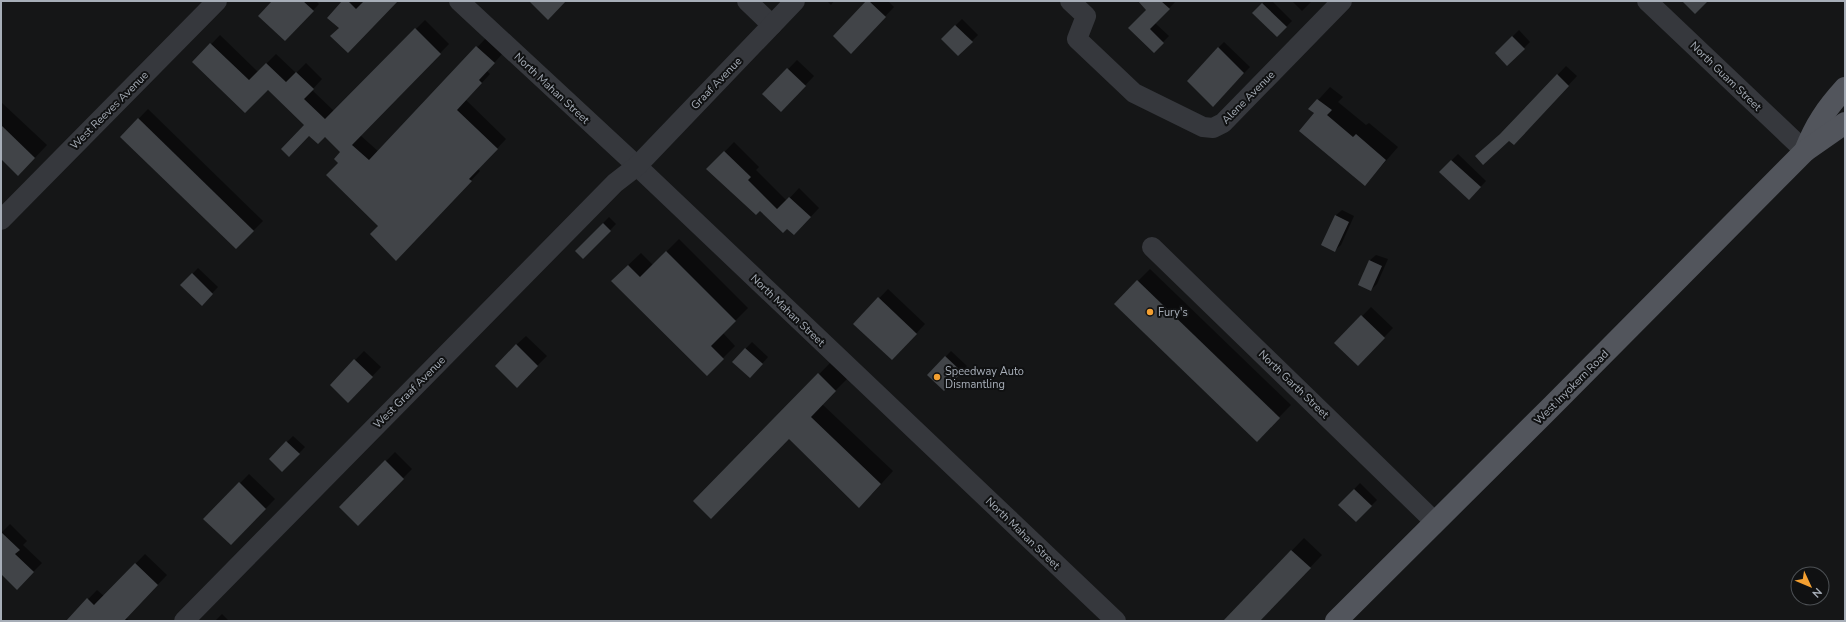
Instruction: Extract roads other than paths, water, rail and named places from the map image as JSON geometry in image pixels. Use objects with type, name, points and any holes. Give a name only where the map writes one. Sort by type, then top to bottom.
[{"type":"main road","name":"West Inyokern Road","points":[[1805,151],[1814,128],[1821,116],[1845,88]]},
{"type":"main road","name":"West Inyokern Road","points":[[1336,621],[1805,151],[1845,123]]},
{"type":"street","name":"West Reeves Avenue","points":[[1,220],[217,1]]},
{"type":"street","name":"North Mahan Street","points":[[459,1],[637,166],[1116,621]]},
{"type":"street","points":[[747,1],[772,25]]},
{"type":"street","name":"Graaf Avenue","points":[[637,166],[795,1]]},
{"type":"street","name":"Alene Avenue","points":[[1080,4],[1086,16],[1077,39],[1134,93],[1203,127],[1213,128],[1223,123],[1342,1]]},
{"type":"street","name":"North Guam Street","points":[[1647,1],[1805,151]]},
{"type":"street","name":"West Graaf Avenue","points":[[184,621],[615,183],[637,166]]},
{"type":"street","name":"North Garth Street","points":[[1152,247],[1435,522]]},
{"type":"place","name":"Fury's","points":[[1150,312]]},
{"type":"place","name":"Speedway Auto Dismantling","points":[[937,377]]}]
